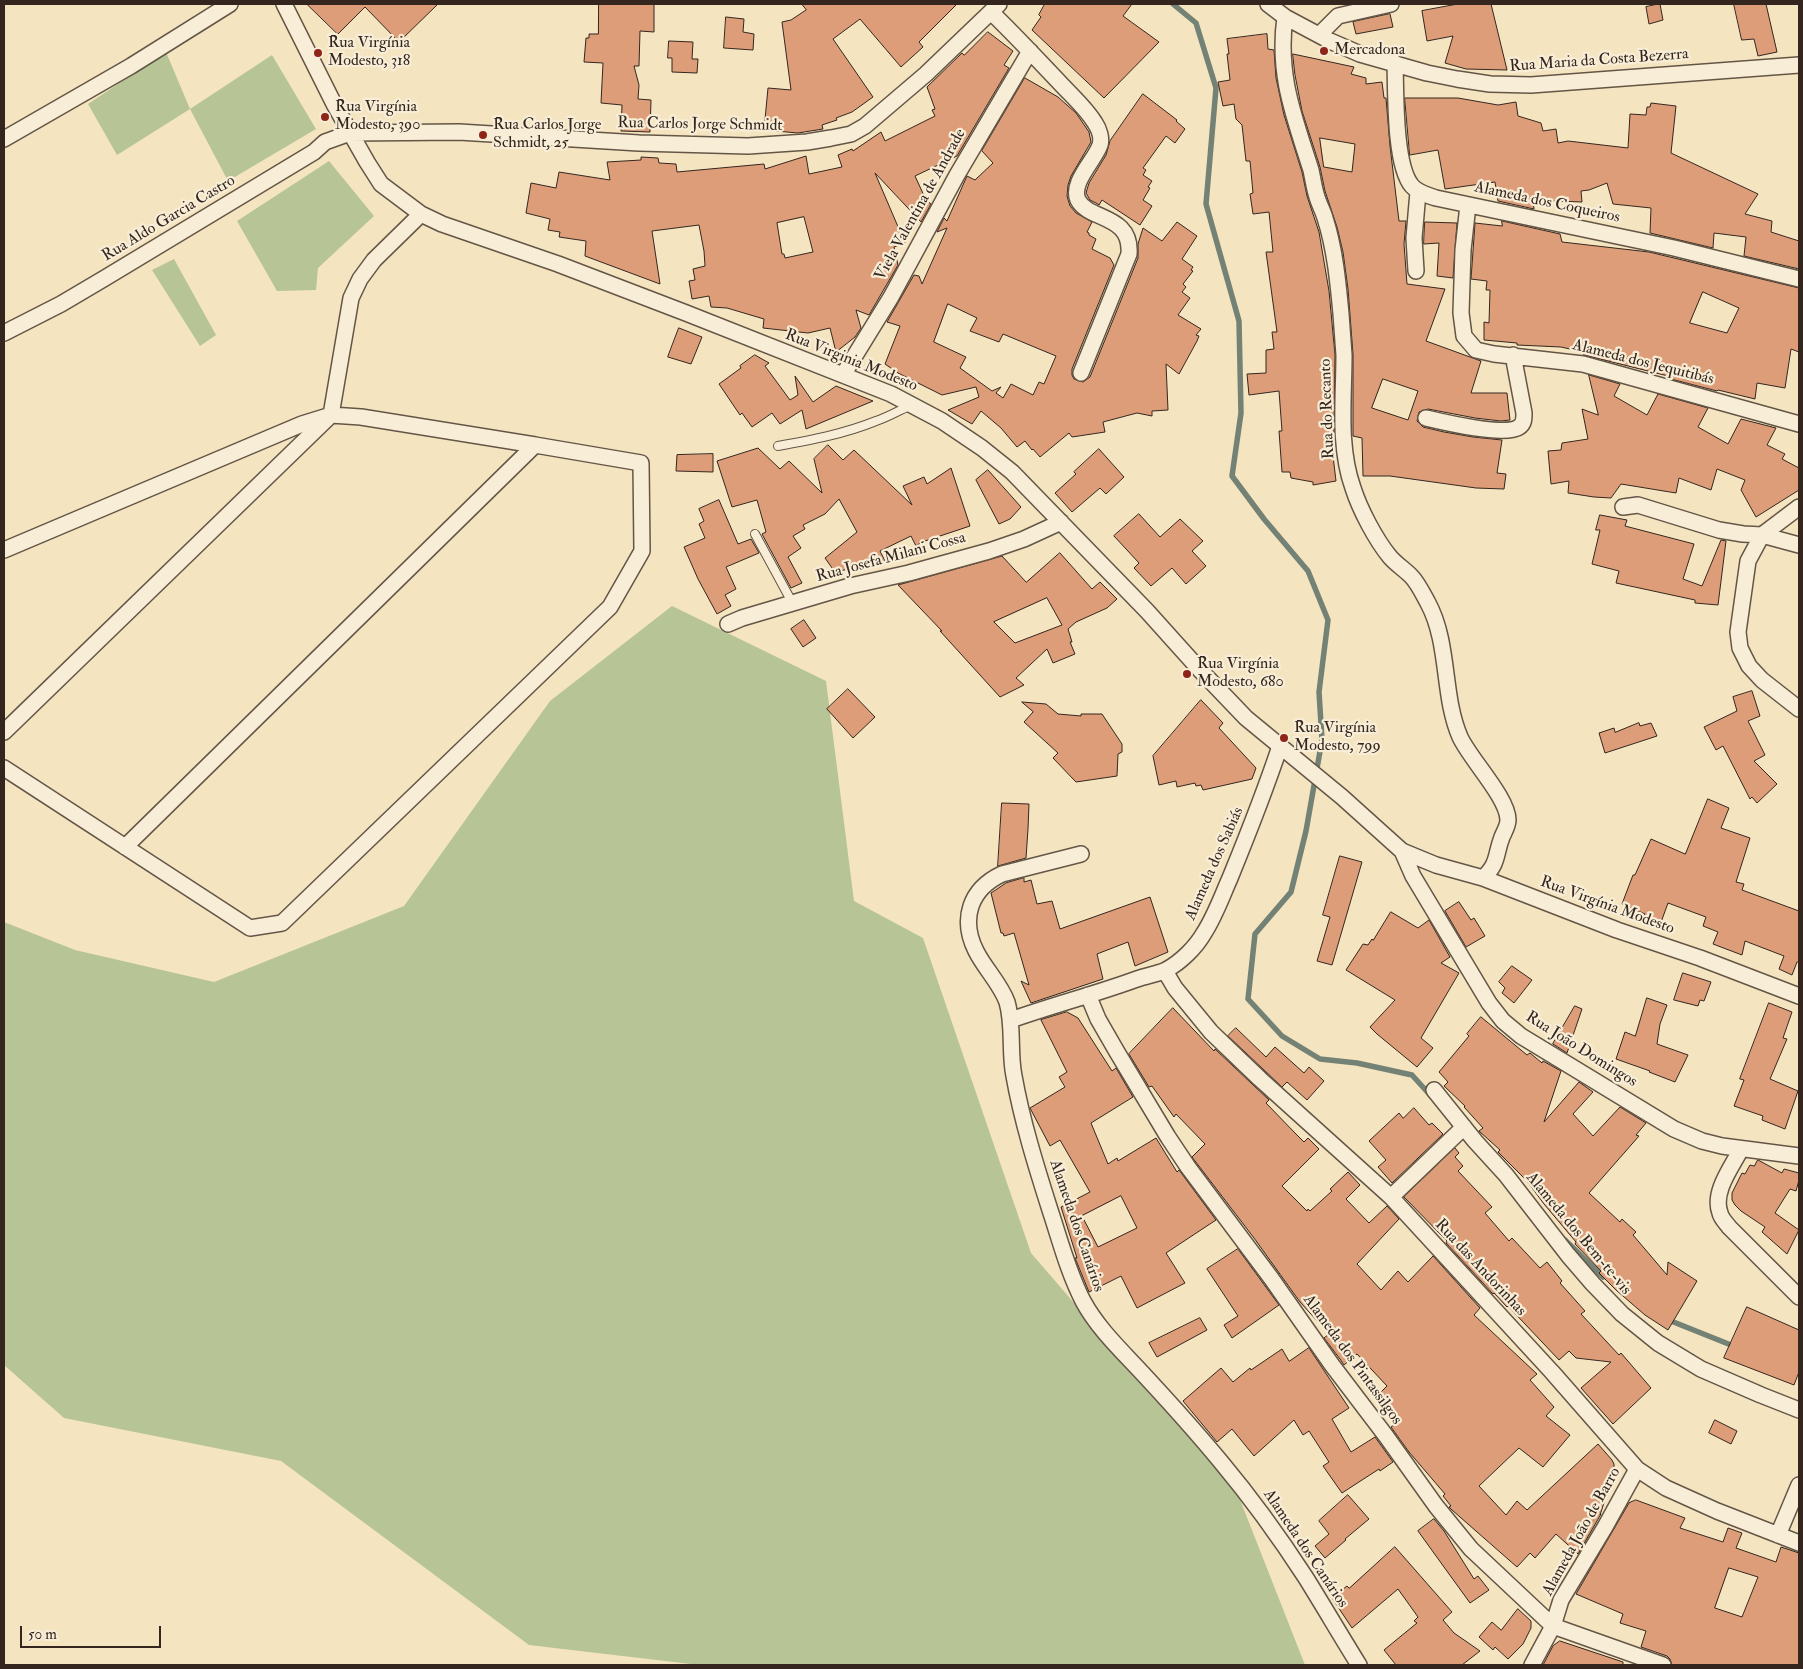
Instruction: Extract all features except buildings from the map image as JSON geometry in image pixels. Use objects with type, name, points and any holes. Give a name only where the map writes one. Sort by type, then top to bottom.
[{"type":"street","points":[[4,139],[131,66],[230,4]]},
{"type":"street","name":"Rua Virginia Modesto","points":[[284,4],[313,65],[350,133],[381,184],[421,214],[442,224],[558,264],[677,309],[891,394],[913,404],[960,432],[1012,472],[1147,612],[1229,702],[1402,850]]},
{"type":"street","name":"Rua Maria da Costa Bezerra","points":[[1268,4],[1285,17],[1353,51],[1427,73],[1490,84],[1531,85],[1799,65]]},
{"type":"street","points":[[1319,35],[1338,16],[1391,4]]},
{"type":"street","points":[[995,8],[1030,51],[1085,110],[1100,133],[1100,145],[1078,186],[1077,198],[1088,209],[1113,222],[1125,233],[1130,244],[1129,254],[1081,373]]},
{"type":"street","name":"Rua Carlos Jorge Schmidt","points":[[350,133],[459,132],[639,143],[748,146],[807,142],[831,138],[851,134],[865,126],[926,74],[995,8]]},
{"type":"street","name":"Rua do Recanto","points":[[1285,17],[1282,38],[1285,83],[1297,132],[1312,172],[1316,196],[1325,219],[1334,260],[1344,355],[1343,425],[1347,467],[1359,503],[1383,546],[1396,563],[1415,582],[1429,604],[1440,637],[1456,725],[1469,753],[1493,787],[1506,810],[1508,823],[1497,860],[1483,878]]},
{"type":"street","name":"Viela Valentina de Andrade","points":[[843,375],[891,297],[957,175],[1030,51]]},
{"type":"street","points":[[1395,63],[1400,155],[1410,184],[1418,192],[1414,238],[1416,271]]},
{"type":"street","name":"Rua Aldo Garcia Castro","points":[[4,333],[61,304],[105,278],[314,152],[325,142],[350,133]]},
{"type":"street","name":"Alameda dos Coqueiros","points":[[1418,192],[1436,198],[1674,248],[1799,279]]},
{"type":"street","name":"Alameda dos Jequitibás","points":[[1468,205],[1462,250],[1461,313],[1464,336],[1476,350],[1494,354],[1583,364],[1799,424]]},
{"type":"street","points":[[4,732],[331,415],[351,298],[360,279],[374,260],[421,214]]},
{"type":"street","points":[[1426,418],[1470,428],[1515,430],[1521,426],[1524,422],[1524,413],[1513,355]]},
{"type":"street","points":[[4,550],[302,424],[331,415],[361,417],[641,463],[642,551],[610,607],[282,923],[250,928],[4,768]]},
{"type":"street","points":[[125,847],[535,445]]},
{"type":"street","points":[[1623,506],[1638,505],[1718,530],[1762,535],[1799,545]]},
{"type":"street","points":[[1799,507],[1762,535],[1748,561],[1738,632],[1740,648],[1749,666],[1762,680],[1799,709]]},
{"type":"street","name":"Rua Josefa Milani Cossa","points":[[728,624],[742,618],[850,586],[901,575],[989,551],[1024,539],[1061,522]]},
{"type":"street","name":"Alameda dos Sabiás","points":[[1011,1020],[1165,971],[1195,946],[1214,914],[1257,812],[1280,746]]},
{"type":"street","name":"Rua Virgínia Modesto","points":[[1402,850],[1436,865],[1483,878],[1617,930],[1700,958],[1799,996]]},
{"type":"street","name":"Rua João Domingos","points":[[1402,850],[1413,876],[1489,1003],[1503,1021],[1521,1036],[1674,1129],[1702,1141],[1741,1149],[1799,1156]]},
{"type":"street","name":"Alameda dos Canários","points":[[1081,854],[1002,874],[990,880],[974,896],[971,904],[970,920],[972,939],[976,950],[996,979],[1006,1002],[1011,1020],[1011,1060],[1023,1115],[1060,1242],[1073,1278],[1093,1318],[1175,1408],[1242,1488],[1306,1578],[1358,1665]]},
{"type":"street","name":"Rua das Andorinhas","points":[[1165,971],[1175,988],[1211,1032],[1260,1079],[1391,1196],[1552,1372],[1637,1469],[1666,1488],[1799,1543]]},
{"type":"street","name":"Alameda dos Pintassilgos","points":[[1088,994],[1098,1019],[1173,1144],[1293,1308],[1332,1365],[1436,1506],[1471,1549],[1553,1626],[1663,1665]]},
{"type":"street","name":"Alameda dos Bem-te-vis","points":[[1434,1090],[1506,1174],[1593,1284],[1641,1330],[1701,1369],[1761,1396],[1799,1410]]},
{"type":"street","points":[[1391,1196],[1464,1127]]},
{"type":"street","points":[[1741,1149],[1720,1190],[1718,1203],[1720,1214],[1729,1227],[1799,1297]]},
{"type":"street","name":"Alameda João de Barro","points":[[1532,1665],[1553,1626],[1561,1600],[1637,1469]]},
{"type":"street","points":[[1778,1535],[1799,1485]]},
{"type":"lane","points":[[778,446],[816,440],[849,431],[913,404]]},
{"type":"lane","points":[[755,534],[792,604]]},
{"type":"green space","points":[[166,52],[190,109],[117,155],[88,104]]},
{"type":"green space","points":[[272,55],[316,129],[228,181],[190,109]]},
{"type":"green space","points":[[329,161],[374,216],[318,268],[316,290],[277,291],[237,221]]},
{"type":"green space","points":[[174,259],[216,335],[200,346],[152,270]]},
{"type":"green space","points":[[672,606],[826,681],[854,901],[923,938],[1031,1253],[1237,1492],[1305,1665],[699,1665],[529,1645],[281,1461],[64,1418],[4,1365],[4,922],[75,950],[214,982],[404,906],[550,701]]},
{"type":"waterway","points":[[1173,4],[1196,23],[1216,88],[1206,204],[1239,321],[1241,413],[1232,476],[1264,519],[1308,571],[1328,620],[1319,692],[1322,740],[1306,831],[1291,892],[1255,934],[1248,999],[1282,1036],[1320,1059],[1357,1063],[1412,1075],[1431,1096]]},
{"type":"waterway","points":[[1565,1240],[1603,1277]]},
{"type":"waterway","points":[[1666,1319],[1736,1347]]},
{"type":"place","name":"Mercadona","points":[[1324,51]]},
{"type":"place","name":"Rua Virgínia Modesto, 318","points":[[318,53]]},
{"type":"place","name":"Rua Virgínia Modesto, 390","points":[[325,117]]},
{"type":"place","name":"Rua Carlos Jorge Schmidt, 25","points":[[483,135]]},
{"type":"place","name":"Rua Virgínia Modesto, 680","points":[[1187,674]]},
{"type":"place","name":"Rua Virgínia Modesto, 799","points":[[1284,738]]}]
